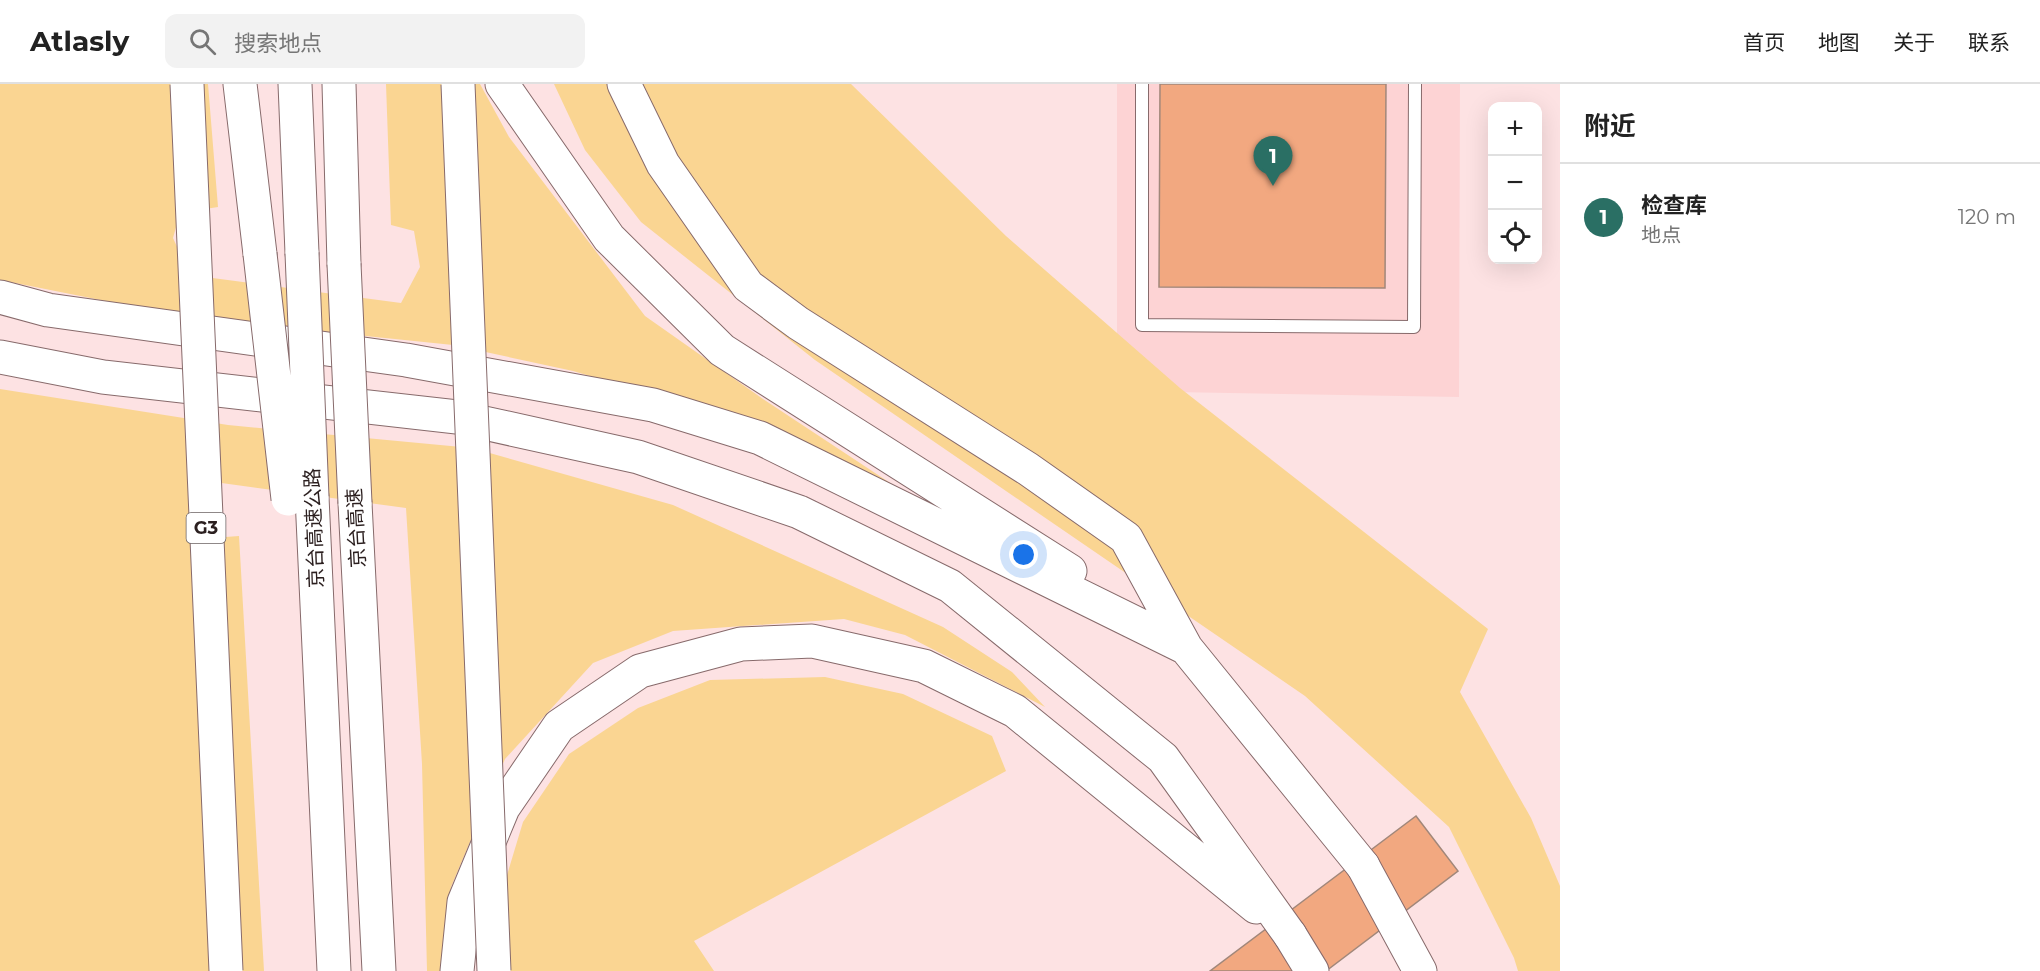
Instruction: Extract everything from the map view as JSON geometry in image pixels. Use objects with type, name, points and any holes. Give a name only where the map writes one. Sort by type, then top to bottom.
[{"type":"highway","name":"G3","points":[[187,84],[226,971]]},
{"type":"highway","points":[[240,84],[260,254],[300,498]]},
{"type":"highway","name":"京台高速公路","points":[[295,84],[302,253],[300,498],[327,833],[334,971]]},
{"type":"highway","name":"京台高速","points":[[339,84],[344,264],[379,971]]},
{"type":"highway","points":[[458,84],[494,971]]},
{"type":"highway","points":[[502,84],[609,238],[722,350],[976,509],[1186,648]]},
{"type":"highway","points":[[624,84],[663,164],[748,286],[798,323],[1028,469],[1126,538],[1186,648],[1362,866],[1420,971]]},
{"type":"highway","points":[[0,297],[48,310],[406,360],[664,409],[760,438],[1186,648]]},
{"type":"highway","points":[[0,357],[103,377],[457,417],[639,458],[799,512],[950,586],[1163,758],[1290,935],[1312,971]]},
{"type":"highway","points":[[457,971],[464,902],[481,860],[503,808],[559,726],[640,671],[741,644],[812,641],[924,666],[1015,711],[1290,935]]},
{"type":"lane","points":[[1142,84],[1142,325],[1414,327],[1415,84]]},
{"type":"shaded area","points":[[0,84],[208,84],[218,207],[180,213],[173,238],[190,275],[401,303],[420,267],[414,231],[391,225],[386,84],[480,84],[509,137],[645,316],[763,399],[919,502],[713,412],[573,371],[453,345],[191,318],[0,280]]},
{"type":"shaded area","points":[[554,84],[851,84],[1006,236],[1180,388],[1488,629],[1460,692],[1531,818],[1560,886],[1560,971],[1518,971],[1514,958],[1449,827],[1305,696],[815,360],[641,222],[585,150]]},
{"type":"shaded area","points":[[1117,84],[1460,84],[1459,397],[1117,391]]},
{"type":"shaded area","points":[[0,389],[228,425],[472,448],[673,505],[943,627],[1012,672],[1045,707],[905,635],[844,619],[673,631],[593,663],[505,759],[451,887],[441,971],[427,971],[422,764],[406,508],[207,481],[199,539],[239,536],[264,971],[0,971]]},
{"type":"shaded area","points":[[825,677],[903,694],[992,736],[1006,771],[694,941],[714,971],[487,971],[492,925],[523,822],[569,754],[638,708],[710,680]]},
{"type":"building","points":[[1160,84],[1386,84],[1385,288],[1159,287]]},
{"type":"building","points":[[1416,816],[1458,871],[1326,971],[1210,971]]},
{"type":"place","name":"检查库","points":[[1273,186]]}]
